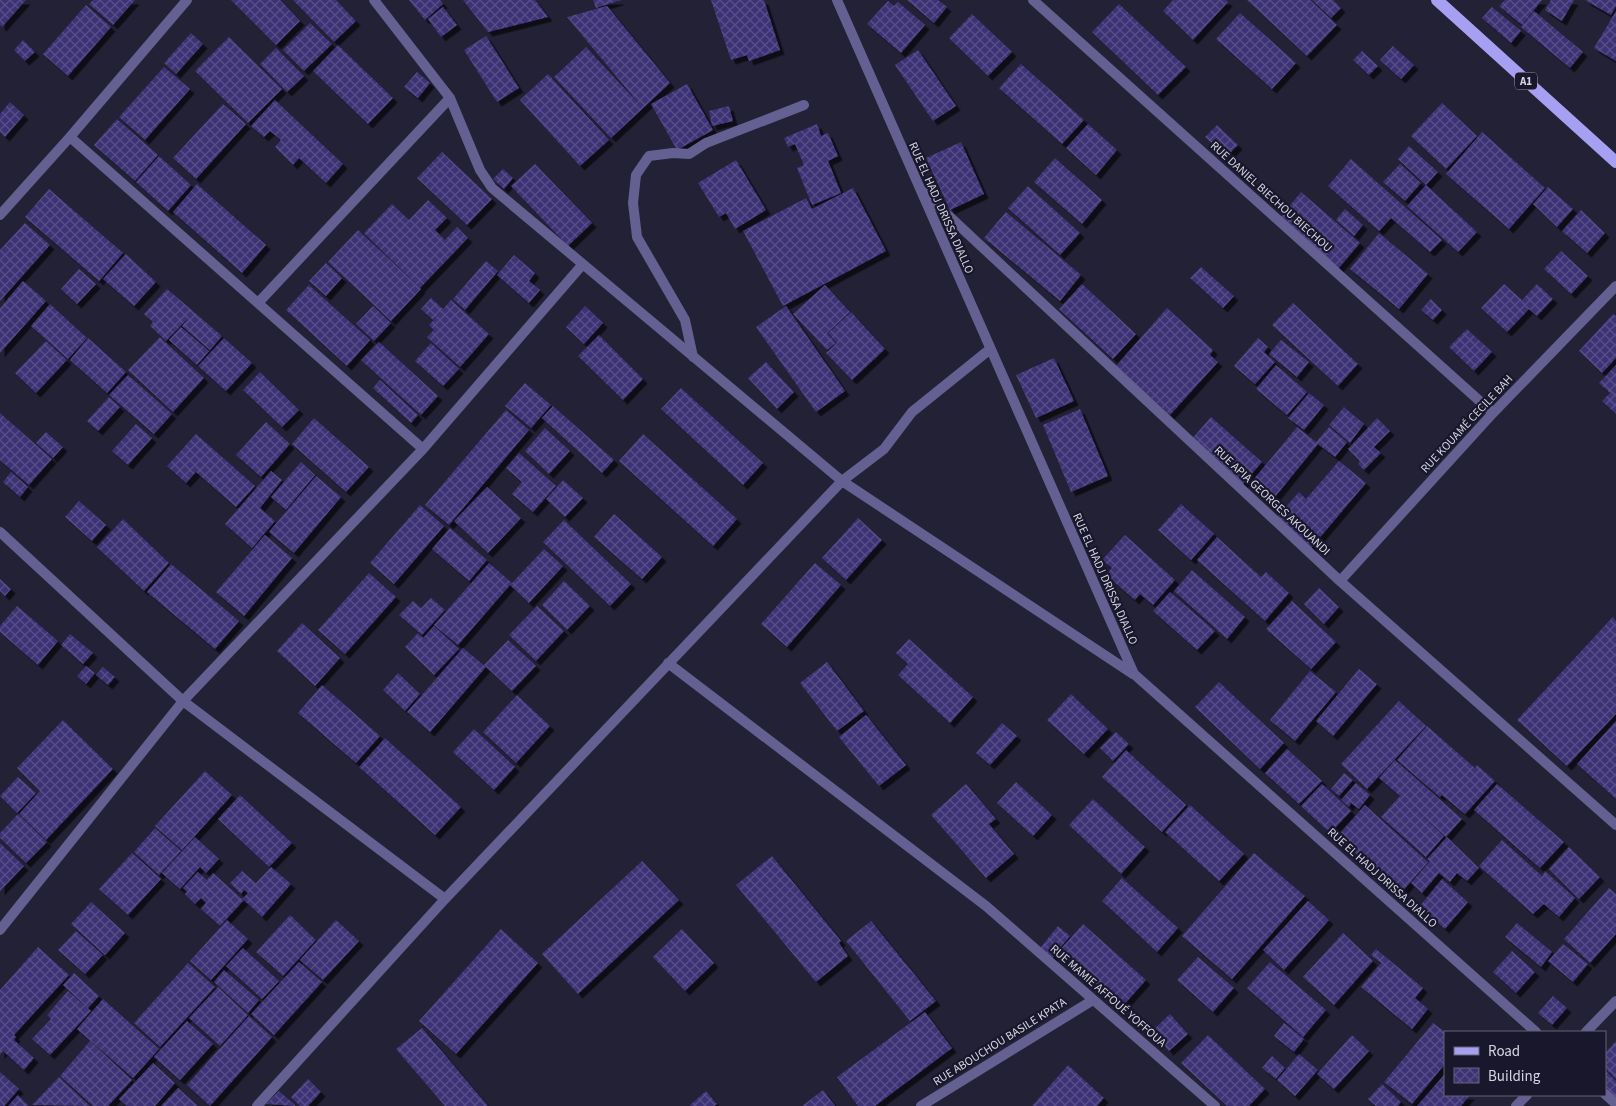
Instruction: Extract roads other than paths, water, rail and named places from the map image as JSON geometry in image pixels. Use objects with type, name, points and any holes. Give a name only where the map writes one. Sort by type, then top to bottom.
[{"type":"main road","name":"A1","points":[[1437,0],[1616,162]]},
{"type":"street","points":[[0,215],[70,137],[187,0]]},
{"type":"street","points":[[374,0],[450,98],[480,170],[492,188],[842,481],[1134,674]]},
{"type":"street","name":"RUE EL HADJ DRISSA DIALLO","points":[[836,0],[1134,674],[1535,1031]]},
{"type":"street","name":"RUE DANIEL BIECHOU BIECHOU","points":[[1032,0],[1493,413]]},
{"type":"street","points":[[258,303],[450,98]]},
{"type":"street","points":[[693,357],[685,320],[637,237],[633,203],[636,175],[649,156],[673,153],[689,154],[706,143],[804,105]]},
{"type":"street","points":[[70,137],[423,449]]},
{"type":"street","name":"RUE APIA GEORGES AKOUANDI","points":[[918,188],[1340,581],[1616,825]]},
{"type":"street","points":[[0,930],[3,919],[183,701],[423,449],[583,264]]},
{"type":"street","name":"RUE KOUAMÉ CECILE BAH","points":[[1340,581],[1493,413],[1616,286]]},
{"type":"street","points":[[257,1106],[445,899],[842,481],[884,450],[912,412],[990,350]]},
{"type":"street","points":[[0,532],[183,701],[445,899]]},
{"type":"street","name":"RUE MAMIE AFFOUÉ YOFFOUA","points":[[668,663],[986,906],[1214,1106]]},
{"type":"street","name":"RUE ABOUCHOU BASILE KPATA","points":[[921,1106],[1093,1000]]},
{"type":"street","points":[[1587,1031],[1616,1001]]},
{"type":"street","points":[[1606,1095],[1616,1104]]},
{"type":"street","points":[[1516,1106],[1526,1096]]}]
